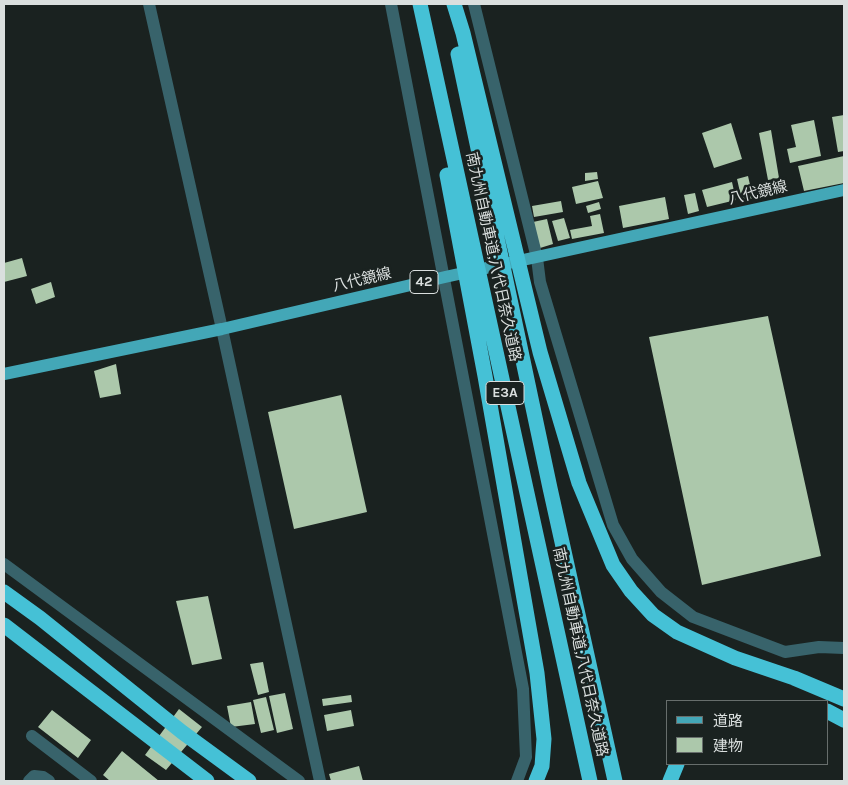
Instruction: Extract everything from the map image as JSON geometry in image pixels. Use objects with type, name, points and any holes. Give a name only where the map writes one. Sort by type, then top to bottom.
[{"type":"highway","points":[[419,4],[426,63],[485,376],[537,673],[544,739],[542,766],[536,781]]},
{"type":"highway","name":"南九州自動車道;八代日奈久道路","points":[[419,4],[590,781]]},
{"type":"highway","name":"南九州自動車道;八代日奈久道路","points":[[448,4],[550,488],[615,781]]},
{"type":"highway","points":[[454,4],[463,33],[540,352],[579,483],[613,565],[631,591],[653,614],[678,632],[735,658],[794,678],[844,700]]},
{"type":"highway","points":[[4,592],[40,618],[182,732],[249,781]]},
{"type":"highway","points":[[4,625],[207,781]]},
{"type":"highway","points":[[828,712],[844,720]]},
{"type":"highway","points":[[670,781],[677,765]]},
{"type":"main road","name":"八代鏡線","points":[[4,374],[222,329],[445,277],[844,190]]},
{"type":"street","points":[[148,4],[222,329],[320,781]]},
{"type":"street","points":[[391,4],[523,689],[526,757],[517,781]]},
{"type":"street","points":[[474,4],[537,258],[540,282],[595,472],[613,525],[632,558],[661,592],[693,617],[786,652],[819,647],[844,648]]},
{"type":"street","points":[[4,564],[299,781]]},
{"type":"street","points":[[32,736],[91,781]]},
{"type":"street","points":[[29,781],[34,776],[43,777],[49,781]]},
{"type":"building","points":[[844,115],[844,151],[838,152],[832,117]]},
{"type":"building","points":[[814,120],[821,156],[790,163],[787,149],[796,147],[791,125]]},
{"type":"building","points":[[731,123],[742,159],[714,168],[702,133]]},
{"type":"building","points":[[771,130],[779,178],[768,180],[759,133]]},
{"type":"building","points":[[844,156],[844,183],[804,191],[798,166]]},
{"type":"building","points":[[597,172],[598,179],[585,181],[585,173]]},
{"type":"building","points":[[748,176],[753,198],[742,201],[737,179]]},
{"type":"building","points":[[598,181],[603,198],[576,204],[572,187]]},
{"type":"building","points":[[732,182],[736,200],[707,207],[702,190]]},
{"type":"building","points":[[695,193],[699,211],[688,214],[684,195]]},
{"type":"building","points":[[665,197],[669,219],[623,228],[619,206]]},
{"type":"building","points":[[561,201],[563,212],[534,217],[532,206]]},
{"type":"building","points":[[599,202],[601,209],[588,213],[586,206]]},
{"type":"building","points":[[600,214],[604,233],[572,239],[570,230],[592,226],[590,216]]},
{"type":"building","points":[[564,218],[570,238],[558,241],[552,221]]},
{"type":"building","points":[[547,219],[553,244],[540,248],[533,222]]},
{"type":"building","points":[[22,258],[27,276],[4,282],[4,263]]},
{"type":"building","points":[[51,282],[55,297],[36,304],[31,289]]},
{"type":"building","points":[[768,316],[821,556],[702,585],[649,337]]},
{"type":"building","points":[[116,364],[121,394],[100,398],[94,371]]},
{"type":"building","points":[[341,395],[367,512],[294,529],[268,412]]},
{"type":"building","points":[[208,596],[222,659],[192,665],[176,601]]},
{"type":"building","points":[[263,662],[269,692],[258,695],[250,664]]},
{"type":"building","points":[[285,693],[293,729],[277,733],[269,696]]},
{"type":"building","points":[[351,695],[352,702],[323,706],[322,699]]},
{"type":"building","points":[[266,697],[274,730],[261,733],[253,700]]},
{"type":"building","points":[[251,702],[255,724],[231,727],[227,706]]},
{"type":"building","points":[[179,709],[202,727],[166,770],[145,755]]},
{"type":"building","points":[[52,710],[91,740],[78,758],[38,727]]},
{"type":"building","points":[[351,710],[354,726],[327,731],[324,715]]},
{"type":"building","points":[[122,751],[159,781],[110,781],[103,775]]},
{"type":"building","points":[[359,766],[363,781],[331,781],[329,774]]}]
